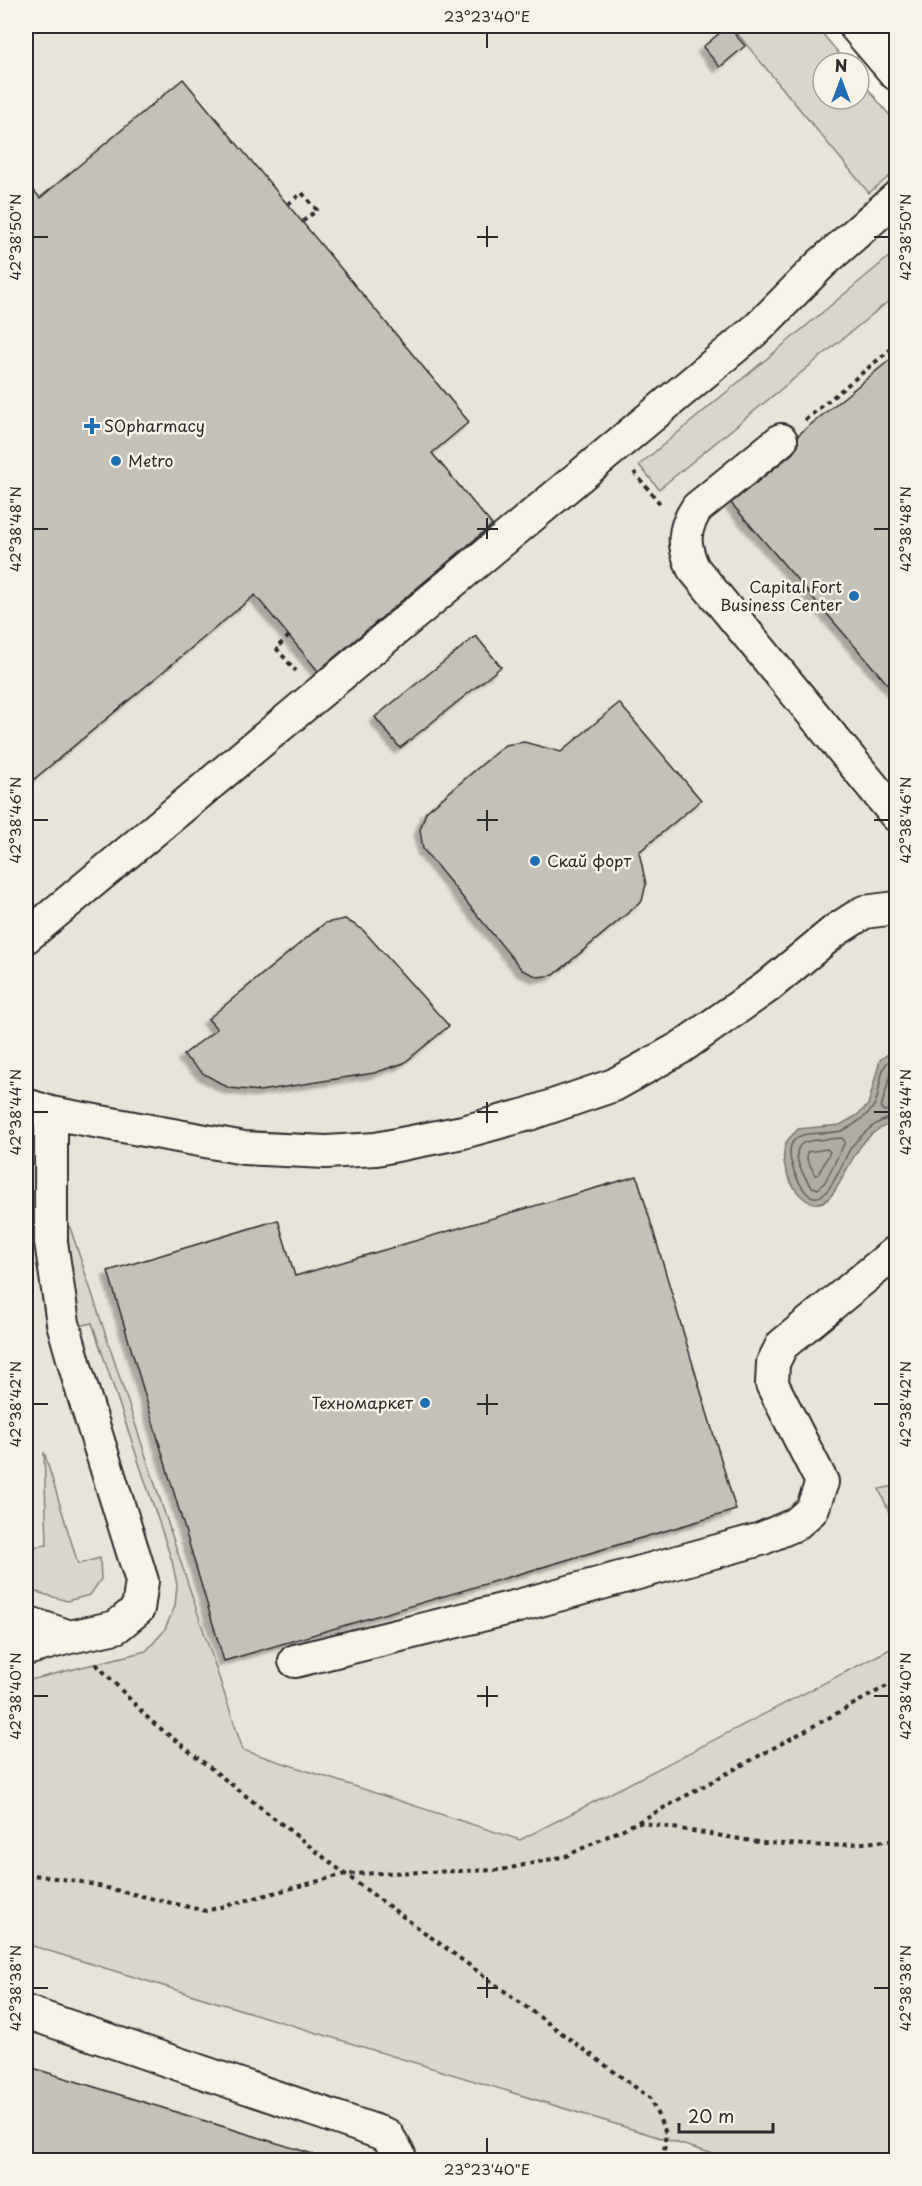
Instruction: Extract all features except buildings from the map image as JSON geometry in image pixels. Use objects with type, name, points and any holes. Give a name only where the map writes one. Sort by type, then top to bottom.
[{"type":"street","points":[[855,26],[897,74]]},
{"type":"street","points":[[891,26],[897,36]]},
{"type":"street","points":[[26,937],[621,456],[759,327],[821,264],[897,198]]},
{"type":"street","points":[[759,327],[834,278],[897,225]]},
{"type":"street","points":[[781,440],[697,508],[689,521],[685,534],[686,551],[693,568],[897,815]]},
{"type":"street","points":[[26,1649],[116,1627],[138,1609],[142,1581],[78,1380],[63,1323],[51,1242],[38,1109],[244,1148],[326,1152],[376,1149],[463,1132],[529,1114],[614,1085],[680,1048],[767,987],[836,930],[864,912],[897,908]]},
{"type":"street","points":[[295,1660],[518,1606],[684,1561],[761,1539],[796,1524],[812,1510],[822,1482],[772,1384],[773,1363],[782,1345],[897,1252]]},
{"type":"street","points":[[26,1622],[70,1637]]},
{"type":"street","points":[[26,2012],[387,2135],[400,2160]]},
{"type":"path","points":[[288,204],[302,193],[317,210],[302,222]]},
{"type":"path","points":[[781,440],[897,345]]},
{"type":"path","points":[[621,456],[685,534]]},
{"type":"path","points":[[276,648],[290,636]]},
{"type":"path","points":[[70,1637],[151,1721],[345,1874],[650,2098],[666,2133],[663,2160]]},
{"type":"path","points":[[26,1874],[76,1881],[206,1911],[345,1874],[501,1870],[566,1856],[638,1822],[897,1681]]},
{"type":"path","points":[[638,1822],[764,1843],[830,1846],[897,1840]]},
{"type":"shaded area","points":[[26,26],[816,26],[837,51],[811,51],[811,111],[871,111],[871,93],[896,123],[896,1486],[880,1490],[896,1528],[896,1646],[519,1840],[243,1750],[210,1649],[26,1695]]},
{"type":"shaded area","points":[[731,26],[816,26],[837,51],[811,51],[811,111],[871,111],[871,93],[896,123],[896,171],[869,193]]},
{"type":"shaded area","points":[[896,251],[896,295],[659,489],[639,465]]},
{"type":"shaded area","points":[[65,1212],[243,1750],[520,1840],[896,1646],[896,2160],[733,2160],[26,1944],[26,1681],[146,1651],[164,1631],[175,1606],[177,1585],[172,1561],[92,1323],[71,1328]]},
{"type":"shaded area","points":[[44,1452],[78,1564],[100,1558],[101,1579],[90,1595],[67,1601],[26,1589],[26,1548],[47,1545]]},
{"type":"shaded area","points":[[896,1486],[896,1528],[879,1489]]},
{"type":"shaded area","points":[[26,1944],[733,2160],[26,2160]]},
{"type":"water","points":[[896,1048],[896,1123],[885,1126],[868,1138],[829,1198],[817,1203],[803,1198],[792,1184],[785,1169],[787,1141],[798,1129],[840,1125],[856,1116],[868,1105],[880,1060]]},
{"type":"place","name":"SOpharmacy","points":[[92,426]]},
{"type":"place","name":"Metro","points":[[116,461]]},
{"type":"place","name":"Capital Fort Business Center","points":[[854,596]]},
{"type":"place","name":"Скай форт","points":[[535,861]]},
{"type":"place","name":"Техномаркет","points":[[425,1403]]}]
